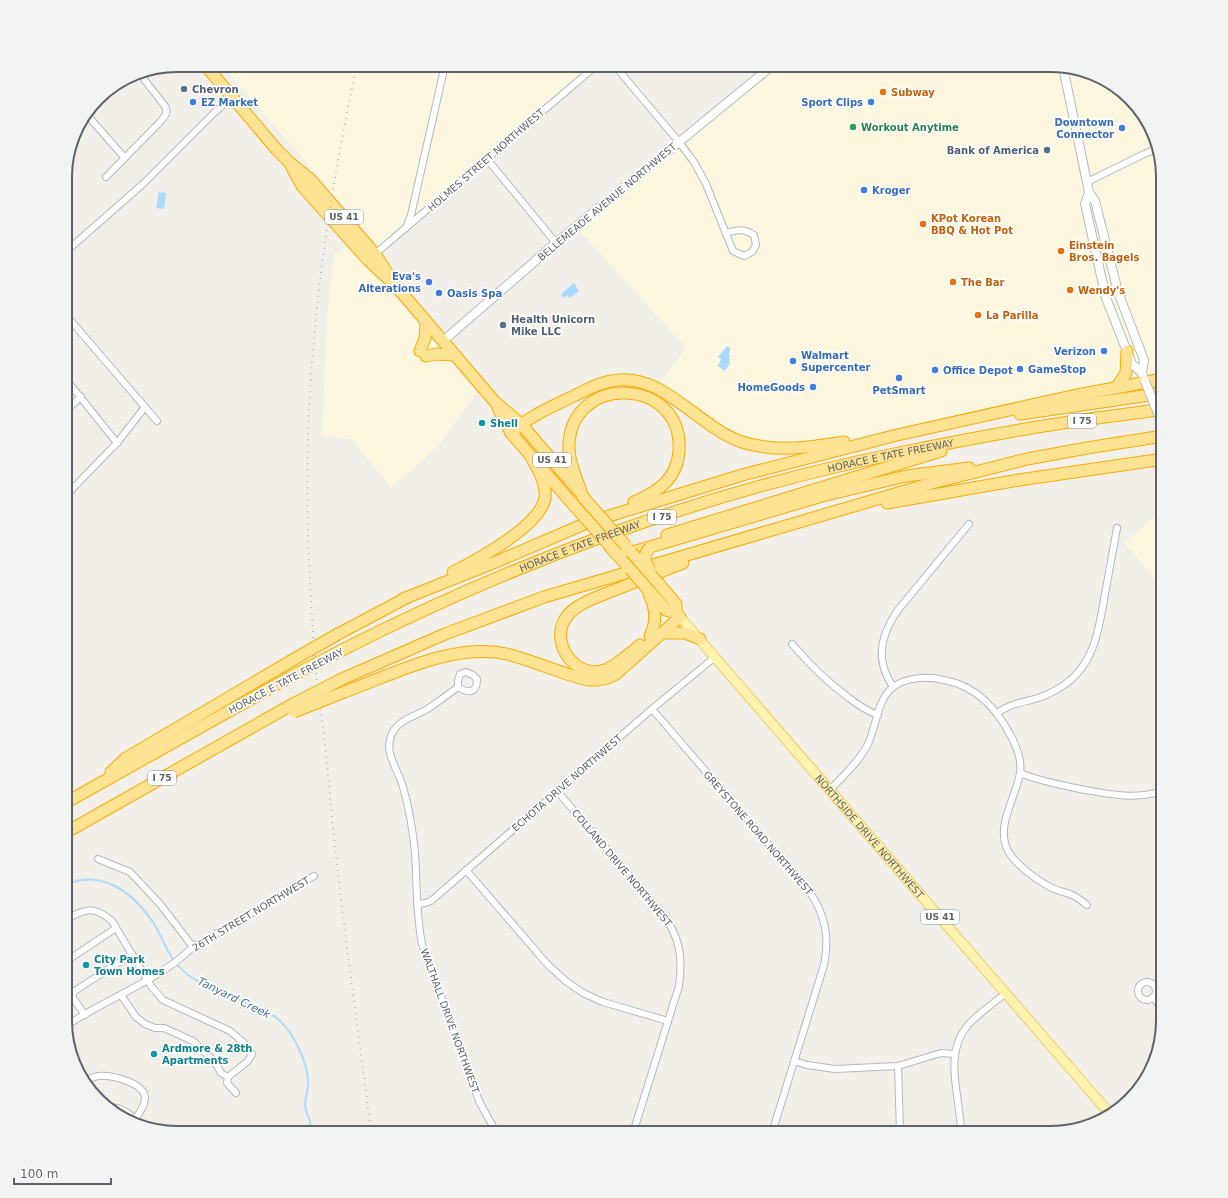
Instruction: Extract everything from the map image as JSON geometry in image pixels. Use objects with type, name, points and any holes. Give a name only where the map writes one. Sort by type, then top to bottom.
[{"type":"highway","name":"NORTHSIDE DRIVE NORTHWEST","points":[[211,72],[289,162],[310,179],[375,254],[396,286]]},
{"type":"highway","name":"NORTHSIDE DRIVE NORTHWEST","points":[[289,162],[302,186],[368,260],[396,286],[495,402],[521,424],[583,497],[631,548],[676,604],[678,615]]},
{"type":"highway","points":[[426,321],[423,354],[455,355]]},
{"type":"highway","points":[[1118,387],[1126,372],[1126,351]]},
{"type":"highway","points":[[583,524],[742,475],[896,435],[1118,387],[1144,377],[1156,378]]},
{"type":"highway","points":[[511,432],[529,418],[597,385],[624,379],[640,381],[654,386],[721,433],[740,441],[762,447],[792,449],[896,435]]},
{"type":"highway","points":[[403,599],[498,561],[652,494],[666,483],[671,476],[678,460],[679,443],[678,435],[671,417],[655,402],[645,396],[619,392],[606,395],[596,400],[585,408],[578,417],[571,433],[569,451],[572,465],[583,497]]},
{"type":"highway","points":[[925,429],[1156,394]]},
{"type":"highway","name":"NORTHSIDE DRIVE NORTHWEST","points":[[495,402],[511,432],[530,455],[644,585],[651,595],[666,610],[678,615]]},
{"type":"highway","name":"HORACE E TATE FREEWAY","points":[[72,799],[290,677],[378,632],[477,586],[621,530],[704,503],[794,477],[894,454],[1068,422],[1156,410]]},
{"type":"highway","points":[[631,548],[892,466],[1001,434]]},
{"type":"highway","name":"I 75","points":[[72,829],[258,723],[294,708],[342,679],[445,634],[544,597],[932,483],[1027,459],[1156,437]]},
{"type":"highway","points":[[98,785],[126,758],[338,634],[486,554],[534,519],[542,506],[545,498],[545,491],[538,470],[530,455]]},
{"type":"highway","points":[[610,546],[650,548],[822,496],[906,476],[1027,459]]},
{"type":"highway","points":[[831,512],[1019,480],[1156,460]]},
{"type":"highway","points":[[1141,462],[1156,464]]},
{"type":"highway","points":[[678,615],[618,663],[604,670],[597,672],[582,669],[571,661],[563,651],[560,638],[562,626],[565,618],[572,610],[592,599],[646,577],[772,530]]},
{"type":"highway","points":[[630,569],[629,561],[631,548]]},
{"type":"highway","points":[[650,548],[646,552],[644,559],[661,587]]},
{"type":"highway","points":[[650,636],[655,620],[655,609],[651,595]]},
{"type":"highway","points":[[294,708],[344,692],[419,664],[453,654],[477,650],[507,654],[581,678],[598,680],[608,678],[624,669],[664,633],[678,615]]},
{"type":"highway","points":[[664,633],[685,633],[700,639]]},
{"type":"main road","name":"BELLEMEADE AVENUE NORTHWEST","points":[[443,341],[556,243],[764,72]]},
{"type":"main road","points":[[1063,73],[1089,192],[1095,201],[1118,292],[1144,360],[1144,377],[1156,408]]},
{"type":"main road","points":[[1089,192],[1085,204],[1106,298],[1132,364],[1144,377]]},
{"type":"main road","name":"NORTHSIDE DRIVE NORTHWEST","points":[[678,615],[1106,1110]]},
{"type":"street","points":[[405,229],[411,215],[442,72]]},
{"type":"street","name":"HOLMES STREET NORTHWEST","points":[[375,254],[589,72]]},
{"type":"street","points":[[620,72],[694,162],[706,184],[725,233],[733,251],[744,256],[752,252],[756,244],[754,235],[746,230],[737,230],[725,233]]},
{"type":"street","points":[[106,177],[166,114],[167,111],[165,106],[143,78]]},
{"type":"street","points":[[72,246],[143,184],[232,97]]},
{"type":"street","points":[[91,118],[124,157]]},
{"type":"street","points":[[1087,182],[1152,151]]},
{"type":"street","points":[[487,159],[556,243]]},
{"type":"street","points":[[72,322],[157,421]]},
{"type":"street","points":[[72,387],[117,443]]},
{"type":"street","points":[[72,404],[80,397]]},
{"type":"street","points":[[72,489],[117,443],[145,407]]},
{"type":"street","points":[[893,687],[885,673],[882,659],[883,642],[888,625],[898,610],[970,524]]},
{"type":"street","points":[[997,713],[1009,705],[1033,700],[1052,692],[1065,685],[1080,672],[1093,650],[1098,636],[1116,528]]},
{"type":"street","points":[[792,644],[812,668],[830,684],[864,709],[878,715]]},
{"type":"street","name":"ECHOTA DRIVE NORTHWEST","points":[[417,904],[431,901],[652,709],[715,657]]},
{"type":"street","points":[[830,790],[862,755],[871,738],[884,698],[893,687],[902,682],[917,678],[945,680],[964,686],[987,702],[997,713],[1018,750],[1021,762],[1020,773],[1004,825],[1004,837],[1008,851],[1017,864],[1043,883],[1053,889],[1072,895],[1087,904]]},
{"type":"street","name":"WALTHALL DRIVE NORTHWEST","points":[[458,687],[428,708],[402,721],[394,730],[390,741],[390,754],[403,787],[413,837],[417,904],[420,931],[426,956],[480,1101],[493,1126]]},
{"type":"street","name":"GREYSTONE ROAD NORTHWEST","points":[[652,709],[809,891],[821,912],[827,934],[826,956],[774,1126]]},
{"type":"street","points":[[1020,773],[1048,783],[1106,794],[1139,796],[1156,792]]},
{"type":"street","name":"COLLAND DRIVE NORTHWEST","points":[[557,791],[662,913],[673,930],[680,950],[681,970],[679,986],[635,1126]]},
{"type":"street","points":[[98,859],[130,872],[160,904],[193,947]]},
{"type":"street","points":[[466,870],[548,965],[568,982],[583,993],[603,1002],[668,1021]]},
{"type":"street","name":"26TH STREET NORTHWEST","points":[[72,1022],[147,980],[186,954],[193,947],[262,907],[294,886],[314,876]]},
{"type":"street","points":[[72,916],[84,910],[93,910],[103,914],[112,921],[147,980],[163,1000],[230,1031],[244,1043],[252,1054],[248,1061],[228,1078],[227,1083],[236,1093]]},
{"type":"street","points":[[72,957],[116,928]]},
{"type":"street","points":[[85,1015],[73,998],[73,992],[132,954]]},
{"type":"street","points":[[960,1126],[955,1066],[955,1054],[959,1039],[967,1026],[973,1020],[1006,993]]},
{"type":"street","points":[[121,995],[136,1017],[150,1026],[155,1028],[164,1028],[193,1041],[215,1062],[221,1073],[228,1078]]},
{"type":"street","points":[[1153,997],[1156,1001]]},
{"type":"street","points":[[794,1061],[807,1065],[835,1068],[898,1066],[910,1064],[941,1053],[955,1054]]},
{"type":"street","points":[[898,1066],[900,1126]]},
{"type":"street","points":[[90,1079],[98,1076],[105,1076],[136,1084],[142,1090],[145,1097],[144,1106],[139,1118]]},
{"type":"street","points":[[121,1109],[131,1115]]},
{"type":"shaded area","points":[[228,72],[582,72],[378,246]]},
{"type":"shaded area","points":[[769,72],[1057,72],[1078,76],[1103,86],[1115,94],[1130,108],[1142,125],[1148,137],[1154,157],[1156,177],[1156,373],[1134,376],[833,442],[737,442],[655,389],[686,348],[578,229]]},
{"type":"shaded area","points":[[348,247],[415,321],[477,393],[438,446],[391,488],[351,439],[322,436],[327,317],[334,254]]},
{"type":"shaded area","points":[[1156,516],[1156,580],[1124,543]]},
{"type":"water","points":[[159,192],[166,193],[164,209],[156,208]]},
{"type":"water","points":[[574,283],[579,291],[570,298],[567,295],[564,298],[561,294]]},
{"type":"water","points":[[727,346],[730,348],[730,363],[725,371],[718,366],[721,359],[718,357]]},
{"type":"waterway","name":"Tanyard Creek","points":[[72,883],[90,879],[102,881],[123,891],[133,899],[150,918],[172,958],[186,973],[207,987],[257,1006],[269,1012],[279,1020],[288,1030],[302,1055],[308,1076],[305,1106],[310,1126]]},
{"type":"railway","points":[[356,72],[334,182],[325,241],[312,359],[307,477],[308,537],[316,672],[326,751],[341,902],[370,1126]]},
{"type":"place","name":"Chevron","points":[[184,89]]},
{"type":"place","name":"Subway","points":[[883,92]]},
{"type":"place","name":"EZ Market","points":[[193,102]]},
{"type":"place","name":"Sport Clips","points":[[871,102]]},
{"type":"place","name":"Workout Anytime","points":[[853,127]]},
{"type":"place","name":"Downtown Connector","points":[[1122,128]]},
{"type":"place","name":"Bank of America","points":[[1047,150]]},
{"type":"place","name":"Kroger","points":[[864,190]]},
{"type":"place","name":"KPot Korean BBQ & Hot Pot","points":[[923,224]]},
{"type":"place","name":"Einstein Bros. Bagels","points":[[1061,251]]},
{"type":"place","name":"Eva's Alterations","points":[[429,282]]},
{"type":"place","name":"The Bar","points":[[953,282]]},
{"type":"place","name":"Wendy's","points":[[1070,290]]},
{"type":"place","name":"Oasis Spa","points":[[439,293]]},
{"type":"place","name":"La Parilla","points":[[978,315]]},
{"type":"place","name":"Health Unicorn Mike LLC","points":[[503,325]]},
{"type":"place","name":"Verizon","points":[[1104,351]]},
{"type":"place","name":"Walmart Supercenter","points":[[793,361]]},
{"type":"place","name":"GameStop","points":[[1020,369]]},
{"type":"place","name":"Office Depot","points":[[935,370]]},
{"type":"place","name":"PetSmart","points":[[899,378]]},
{"type":"place","name":"HomeGoods","points":[[813,387]]},
{"type":"place","name":"Shell","points":[[482,423]]},
{"type":"place","name":"City Park Town Homes","points":[[86,965]]},
{"type":"place","name":"Ardmore & 28th Apartments","points":[[154,1054]]}]
